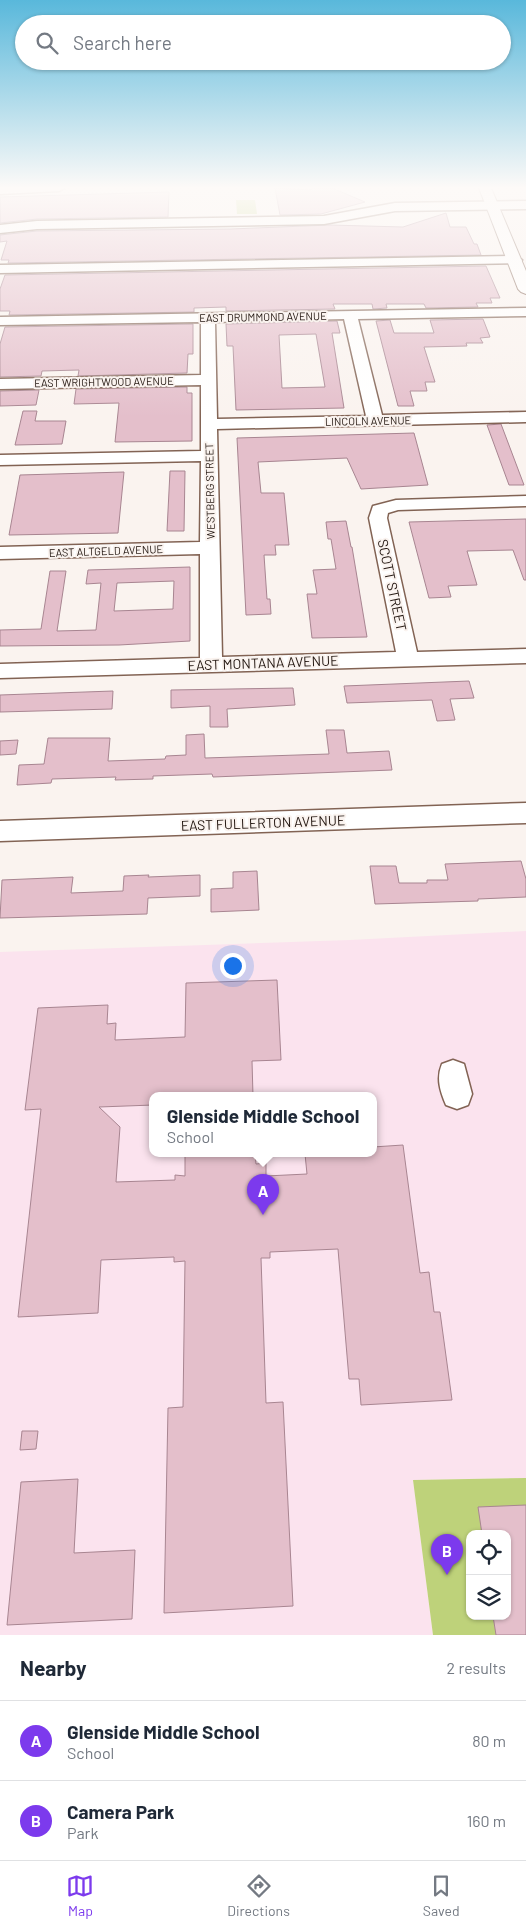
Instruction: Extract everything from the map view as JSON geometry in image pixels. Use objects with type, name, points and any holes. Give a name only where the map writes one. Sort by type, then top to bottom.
[{"type":"main road","points":[[516,264],[525,286]]},
{"type":"street","points":[[0,269],[268,264]]},
{"type":"street","name":"EAST DRUMMOND AVENUE","points":[[0,322],[526,312]]},
{"type":"street","points":[[350,315],[375,420]]},
{"type":"street","name":"WESTBERG STREET","points":[[208,318],[212,665]]},
{"type":"street","name":"EAST WRIGHTWOOD AVENUE","points":[[0,384],[208,380]]},
{"type":"street","name":"LINCOLN AVENUE","points":[[210,424],[526,417]]},
{"type":"street","points":[[0,460],[209,456]]},
{"type":"street","name":"SCOTT STREET","points":[[408,659],[378,518],[380,510],[396,505],[526,501]]},
{"type":"street","name":"EAST ALTGELD AVENUE","points":[[0,553],[211,548]]},
{"type":"street","name":"EAST MONTANA AVENUE","points":[[0,671],[526,656]]},
{"type":"street","name":"EAST FULLERTON AVENUE","points":[[0,830],[330,821],[526,813]]},
{"type":"shaded area","points":[[526,931],[526,1478],[413,1480],[433,1635],[0,1635],[0,952],[350,940]]},
{"type":"green space","points":[[526,1478],[526,1635],[433,1635],[413,1480]]},
{"type":"building","points":[[486,266],[500,298],[490,298],[492,303],[476,303],[478,307],[426,308],[424,304],[386,304],[387,308],[373,309],[372,304],[333,304],[335,309],[226,311],[226,307],[194,308],[194,312],[9,315],[10,311],[0,311],[0,289],[5,275]]},
{"type":"building","points":[[483,319],[490,337],[480,338],[483,343],[466,343],[467,346],[424,347],[435,382],[425,382],[427,391],[410,391],[414,406],[398,406],[376,321],[390,320],[394,333],[434,333],[430,320]]},
{"type":"building","points":[[337,321],[340,333],[332,333],[344,408],[236,410],[233,346],[227,346],[226,324]],"holes":[[[316,334],[325,387],[282,388],[279,335]]]},
{"type":"building","points":[[193,324],[193,354],[188,354],[187,373],[78,376],[79,370],[42,371],[41,376],[0,377],[0,344],[5,327]]},
{"type":"building","points":[[187,387],[187,393],[192,393],[192,441],[115,442],[119,403],[74,404],[76,389]]},
{"type":"building","points":[[39,390],[36,405],[0,406],[0,391]]},
{"type":"building","points":[[23,411],[37,411],[35,421],[66,421],[62,444],[15,445]]},
{"type":"building","points":[[501,424],[524,485],[509,485],[487,425]]},
{"type":"building","points":[[414,433],[428,485],[361,489],[347,458],[258,462],[261,493],[284,493],[289,545],[275,545],[276,555],[264,555],[267,599],[270,599],[271,614],[246,615],[237,438]]},
{"type":"building","points":[[170,471],[185,471],[184,531],[167,531]]},
{"type":"building","points":[[124,472],[118,533],[9,535],[20,475]]},
{"type":"building","points":[[526,519],[526,580],[524,580],[513,550],[467,551],[477,585],[448,586],[451,597],[429,598],[409,522]]},
{"type":"building","points":[[346,521],[367,637],[312,638],[307,594],[317,594],[313,570],[336,569],[331,539],[328,539],[326,522]]},
{"type":"building","points":[[190,567],[190,641],[119,645],[0,646],[0,630],[41,629],[50,571],[66,571],[57,631],[96,630],[101,583],[86,584],[88,570]],"holes":[[[174,581],[173,609],[114,611],[117,583]]]},
{"type":"building","points":[[469,681],[474,698],[450,699],[455,720],[437,721],[432,700],[347,703],[344,686]]},
{"type":"building","points":[[293,688],[295,705],[227,709],[228,727],[210,727],[210,706],[171,708],[171,690]]},
{"type":"building","points":[[113,691],[112,709],[0,712],[0,695]]},
{"type":"building","points":[[326,730],[344,730],[347,753],[389,751],[392,770],[213,777],[212,774],[153,776],[153,779],[115,780],[116,777],[52,779],[51,783],[17,785],[19,765],[44,764],[48,738],[110,738],[108,761],[165,759],[166,756],[186,755],[186,735],[204,734],[205,758],[329,754]]},
{"type":"building","points":[[18,740],[16,754],[0,755],[0,741]]},
{"type":"building","points":[[521,861],[526,879],[526,897],[478,899],[478,901],[375,904],[370,866],[396,866],[399,883],[427,883],[427,880],[448,880],[445,864]]},
{"type":"building","points":[[257,871],[259,910],[211,912],[211,889],[233,888],[233,872]]},
{"type":"building","points":[[149,875],[148,877],[200,875],[200,896],[148,898],[147,914],[0,918],[2,880],[73,877],[71,893],[123,891],[124,876]]},
{"type":"building","points":[[277,980],[281,1060],[252,1061],[253,1092],[149,1092],[149,1105],[99,1107],[120,1127],[116,1182],[175,1180],[175,1175],[185,1176],[185,1157],[255,1157],[256,1164],[266,1163],[266,1176],[307,1174],[305,1157],[377,1157],[377,1147],[403,1145],[420,1273],[429,1272],[434,1312],[440,1312],[452,1400],[361,1405],[359,1379],[349,1379],[338,1249],[270,1252],[270,1258],[261,1258],[266,1403],[283,1402],[293,1606],[164,1613],[168,1408],[183,1407],[185,1261],[174,1262],[174,1257],[101,1260],[98,1313],[18,1317],[41,1109],[25,1110],[38,1008],[108,1005],[107,1024],[116,1023],[115,1040],[185,1037],[186,983]]},
{"type":"building","points":[[22,1431],[38,1431],[36,1449],[20,1450]]},
{"type":"building","points":[[78,1479],[74,1553],[135,1550],[132,1619],[7,1625],[21,1482]]},
{"type":"building","points":[[526,1505],[526,1635],[496,1635],[494,1620],[511,1620],[511,1530],[481,1530],[478,1507]]},
{"type":"place","name":"Glenside Middle School","points":[[263,1215]]},
{"type":"place","name":"Camera Park","points":[[447,1575]]}]
